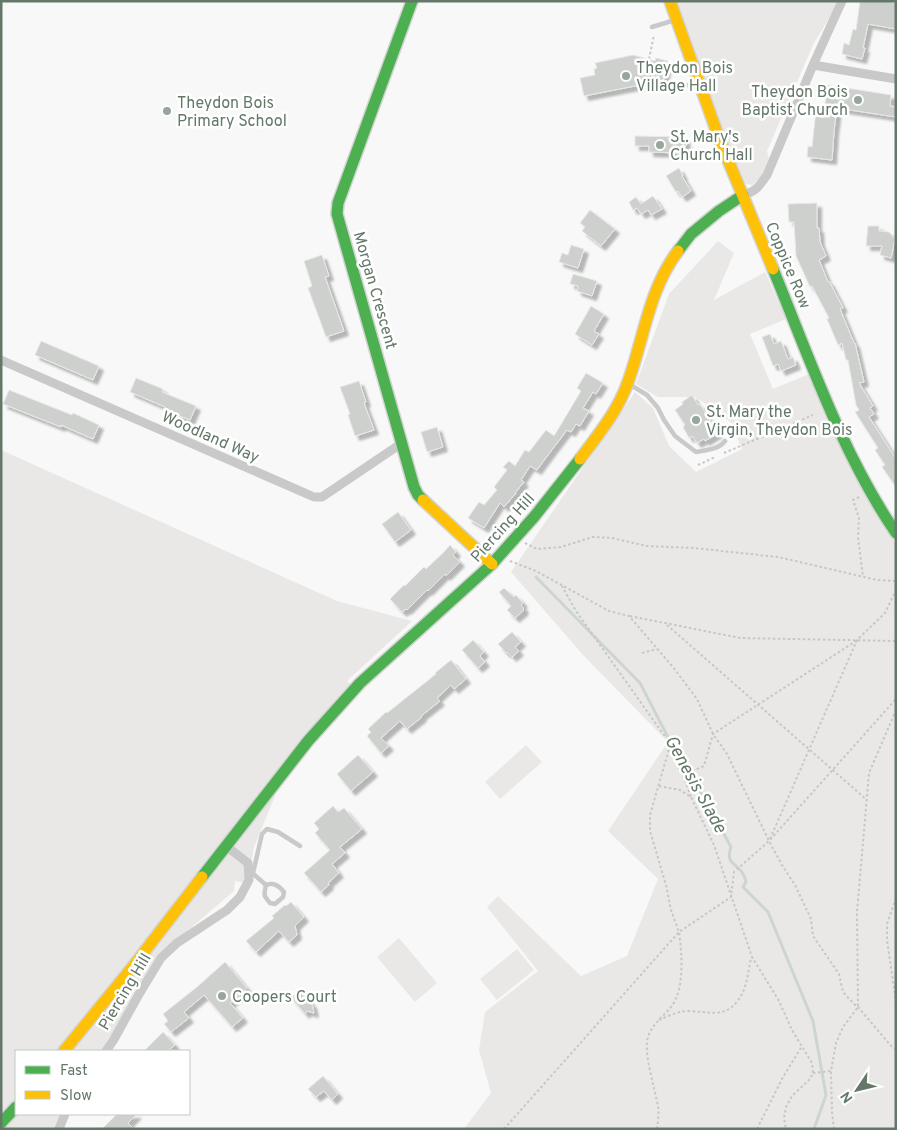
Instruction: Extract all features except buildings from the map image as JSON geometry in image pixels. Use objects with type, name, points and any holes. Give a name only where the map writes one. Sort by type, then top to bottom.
[{"type":"street","name":"Morgan Crescent","points":[[412,1],[338,203],[337,214],[414,487],[418,495],[492,564]]},
{"type":"street","name":"Coppice Row","points":[[670,1],[719,138],[833,416],[869,490],[896,533]]},
{"type":"street","points":[[743,195],[752,193],[767,175],[812,65],[842,1]]},
{"type":"street","points":[[812,65],[896,79]]},
{"type":"street","name":"Piercing Hill","points":[[65,1050],[131,969],[308,740],[360,683],[492,564],[534,518],[571,472],[612,415],[628,383],[650,306],[672,259],[691,234],[719,211],[743,195]]},
{"type":"street","name":"Woodland Way","points":[[1,360],[314,497],[322,496],[402,443]]},
{"type":"street","points":[[226,846],[248,863],[250,871]]},
{"type":"street","name":"Piercing Hill","points":[[107,1050],[161,958],[177,943],[227,910],[240,897],[249,880],[250,871]]},
{"type":"street","points":[[1,1123],[15,1107]]},
{"type":"street","points":[[58,1129],[65,1115]]},
{"type":"lane","points":[[652,28],[676,19]]},
{"type":"lane","points":[[656,87],[689,85],[698,82]]},
{"type":"lane","points":[[628,383],[647,396],[658,408],[675,436],[696,452],[718,448],[725,441]]},
{"type":"lane","points":[[266,885],[250,871],[262,834],[267,829],[278,832],[300,846]]},
{"type":"lane","points":[[270,883],[277,885],[284,892],[283,897],[275,904],[270,903],[264,897],[266,885],[270,883]]},
{"type":"path","points":[[649,59],[654,36],[652,28]]},
{"type":"path","points":[[724,453],[814,415]]},
{"type":"path","points":[[698,465],[715,457]]},
{"type":"path","points":[[863,576],[858,537],[859,518],[853,500],[869,490]]},
{"type":"path","points":[[519,540],[537,549],[561,547],[593,537],[612,538],[647,546],[694,548],[778,557],[877,580],[896,580]]},
{"type":"path","points":[[501,553],[511,562],[536,571],[610,611],[628,616],[740,638],[896,641]]},
{"type":"path","points":[[562,586],[576,611],[672,745],[669,749],[650,815],[650,831],[671,910],[679,932],[682,959],[678,995],[671,1007],[657,1022],[648,1038],[646,1049],[658,1108],[657,1129]]},
{"type":"path","points":[[683,776],[704,766],[713,734],[857,640],[885,613],[896,590]]},
{"type":"path","points":[[628,616],[674,667],[697,699],[713,734],[727,754],[769,842],[795,885],[811,919],[813,936],[839,974],[843,992],[892,1047],[896,1049]]},
{"type":"path","points":[[665,623],[867,800]]},
{"type":"path","points":[[769,842],[857,640]]},
{"type":"path","points":[[642,653],[657,649]]},
{"type":"path","points":[[732,897],[734,872],[769,842],[896,699]]},
{"type":"path","points":[[834,1129],[831,1071],[836,1043],[844,1027],[858,1007],[858,912],[869,773],[896,710]]},
{"type":"path","points":[[669,749],[714,845],[752,957],[779,1000],[792,1030],[812,1063],[813,1073],[810,1079],[792,1096],[786,1108],[784,1118],[786,1129]]},
{"type":"path","points":[[659,786],[680,790],[691,797]]},
{"type":"path","points":[[506,1128],[679,932],[732,897]]},
{"type":"path","points":[[896,898],[887,924],[887,940],[896,1002]]},
{"type":"path","points":[[657,1022],[672,1014],[687,1011],[713,1014],[725,1011],[733,1006],[743,991],[752,957]]},
{"type":"path","points":[[756,1129],[783,1077],[802,1046]]},
{"type":"path","points":[[813,1073],[831,1071]]},
{"type":"shaded area","points":[[676,1],[836,1],[833,12],[814,43],[767,151],[769,159],[761,177],[752,185],[746,184],[727,139]]},
{"type":"shaded area","points":[[718,241],[734,253],[714,300],[765,272],[786,319],[750,334],[773,389],[809,374],[865,496],[896,544],[896,1129],[464,1129],[491,1093],[479,1050],[485,1012],[538,971],[487,907],[498,896],[581,976],[627,956],[658,879],[608,831],[668,742],[584,656],[511,572],[635,392],[653,408],[669,446],[696,472],[742,449],[731,422],[696,397],[658,397],[636,384],[669,294]]},
{"type":"shaded area","points":[[1,450],[337,601],[412,621],[347,681],[352,685],[277,791],[254,847],[248,883],[235,881],[234,891],[158,956],[103,1050],[15,1050],[15,1115],[62,1115],[55,1129],[1,1129]]},
{"type":"shaded area","points":[[526,745],[542,762],[500,799],[485,782]]},
{"type":"shaded area","points":[[399,938],[437,983],[415,1002],[377,957]]},
{"type":"shaded area","points":[[517,949],[534,970],[497,1000],[480,979]]},
{"type":"waterway","name":"Genesis Slade","points":[[536,577],[640,683],[672,745],[731,847],[729,856],[731,861],[744,875],[746,882],[743,887],[768,912],[813,1021],[826,1095],[814,1129]]},
{"type":"traffic: fast","points":[[412,1],[338,203],[337,214],[414,487],[423,500]]},
{"type":"traffic: fast","points":[[678,251],[691,234],[719,211],[743,195]]},
{"type":"traffic: fast","points":[[773,269],[843,438],[859,471],[896,533]]},
{"type":"traffic: fast","points":[[202,877],[308,741],[360,683],[492,564],[534,517],[580,459]]},
{"type":"traffic: fast","points":[[1,1123],[15,1108]]},
{"type":"traffic: slow","points":[[670,1],[719,138],[773,269]]},
{"type":"traffic: slow","points":[[580,459],[607,422],[624,393],[660,281],[678,251]]},
{"type":"traffic: slow","points":[[423,500],[492,564]]},
{"type":"traffic: slow","points":[[65,1050],[131,969],[202,877]]},
{"type":"place","name":"Theydon Bois Village Hall","points":[[626,76]]},
{"type":"place","name":"Theydon Bois Baptist Church","points":[[858,100]]},
{"type":"place","name":"Theydon Bois Primary School","points":[[167,111]]},
{"type":"place","name":"St. Mary's Church Hall","points":[[660,145]]},
{"type":"place","name":"St. Mary the Virgin, Theydon Bois","points":[[696,420]]},
{"type":"place","name":"Coopers Court","points":[[222,996]]}]
